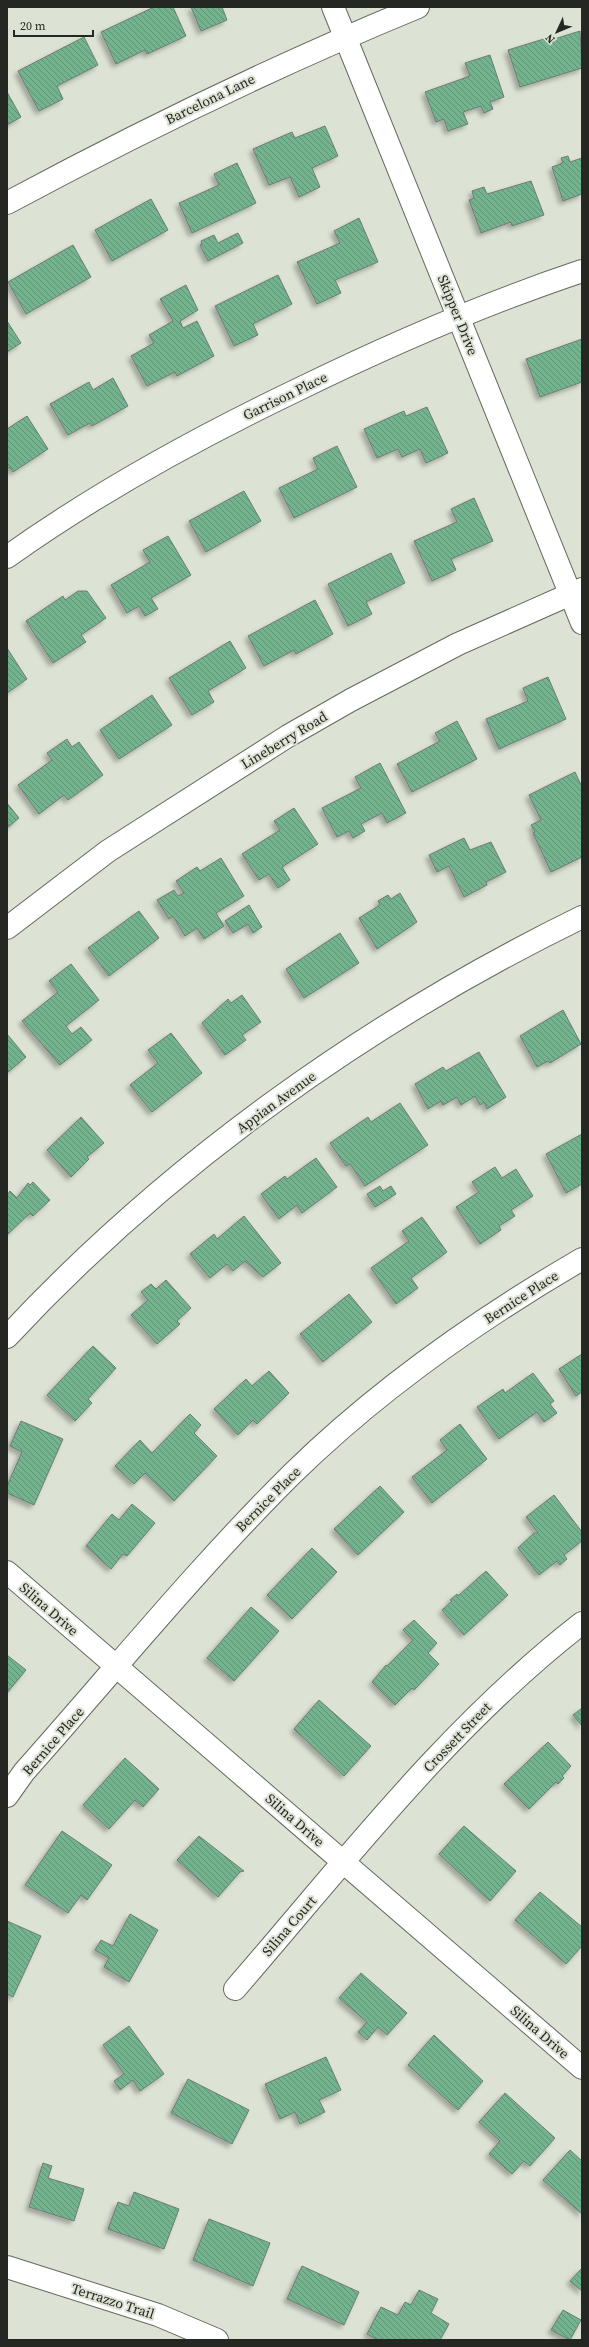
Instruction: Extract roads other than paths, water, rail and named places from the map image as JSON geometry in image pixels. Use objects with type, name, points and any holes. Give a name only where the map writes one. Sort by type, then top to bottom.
[{"type":"street","name":"Skipper Drive","points":[[333,7],[458,316],[576,591],[582,623]]},
{"type":"street","name":"Barcelona Lane","points":[[7,203],[115,145],[345,37],[418,7]]},
{"type":"street","name":"Garrison Place","points":[[7,557],[66,516],[139,471],[341,368],[458,316],[523,290],[582,271]]},
{"type":"street","name":"Lineberry Road","points":[[7,928],[108,851],[288,736],[351,700],[458,644],[576,591]]},
{"type":"street","name":"Appian Avenue","points":[[7,1336],[34,1308],[140,1209],[209,1152],[298,1084],[392,1021],[524,946],[582,917]]},
{"type":"street","name":"Bernice Place","points":[[7,1796],[24,1772],[226,1541],[295,1472],[363,1411],[446,1346],[527,1291],[582,1259]]},
{"type":"street","name":"Silina Drive","points":[[7,1572],[344,1863],[578,2058]]},
{"type":"street","name":"Crossett Street","points":[[344,1863],[405,1790],[470,1721],[553,1646],[582,1623]]},
{"type":"street","name":"Silina Court","points":[[235,1989],[344,1863]]},
{"type":"street","name":"Terrazzo Trail","points":[[7,2267],[158,2315],[217,2340]]}]
